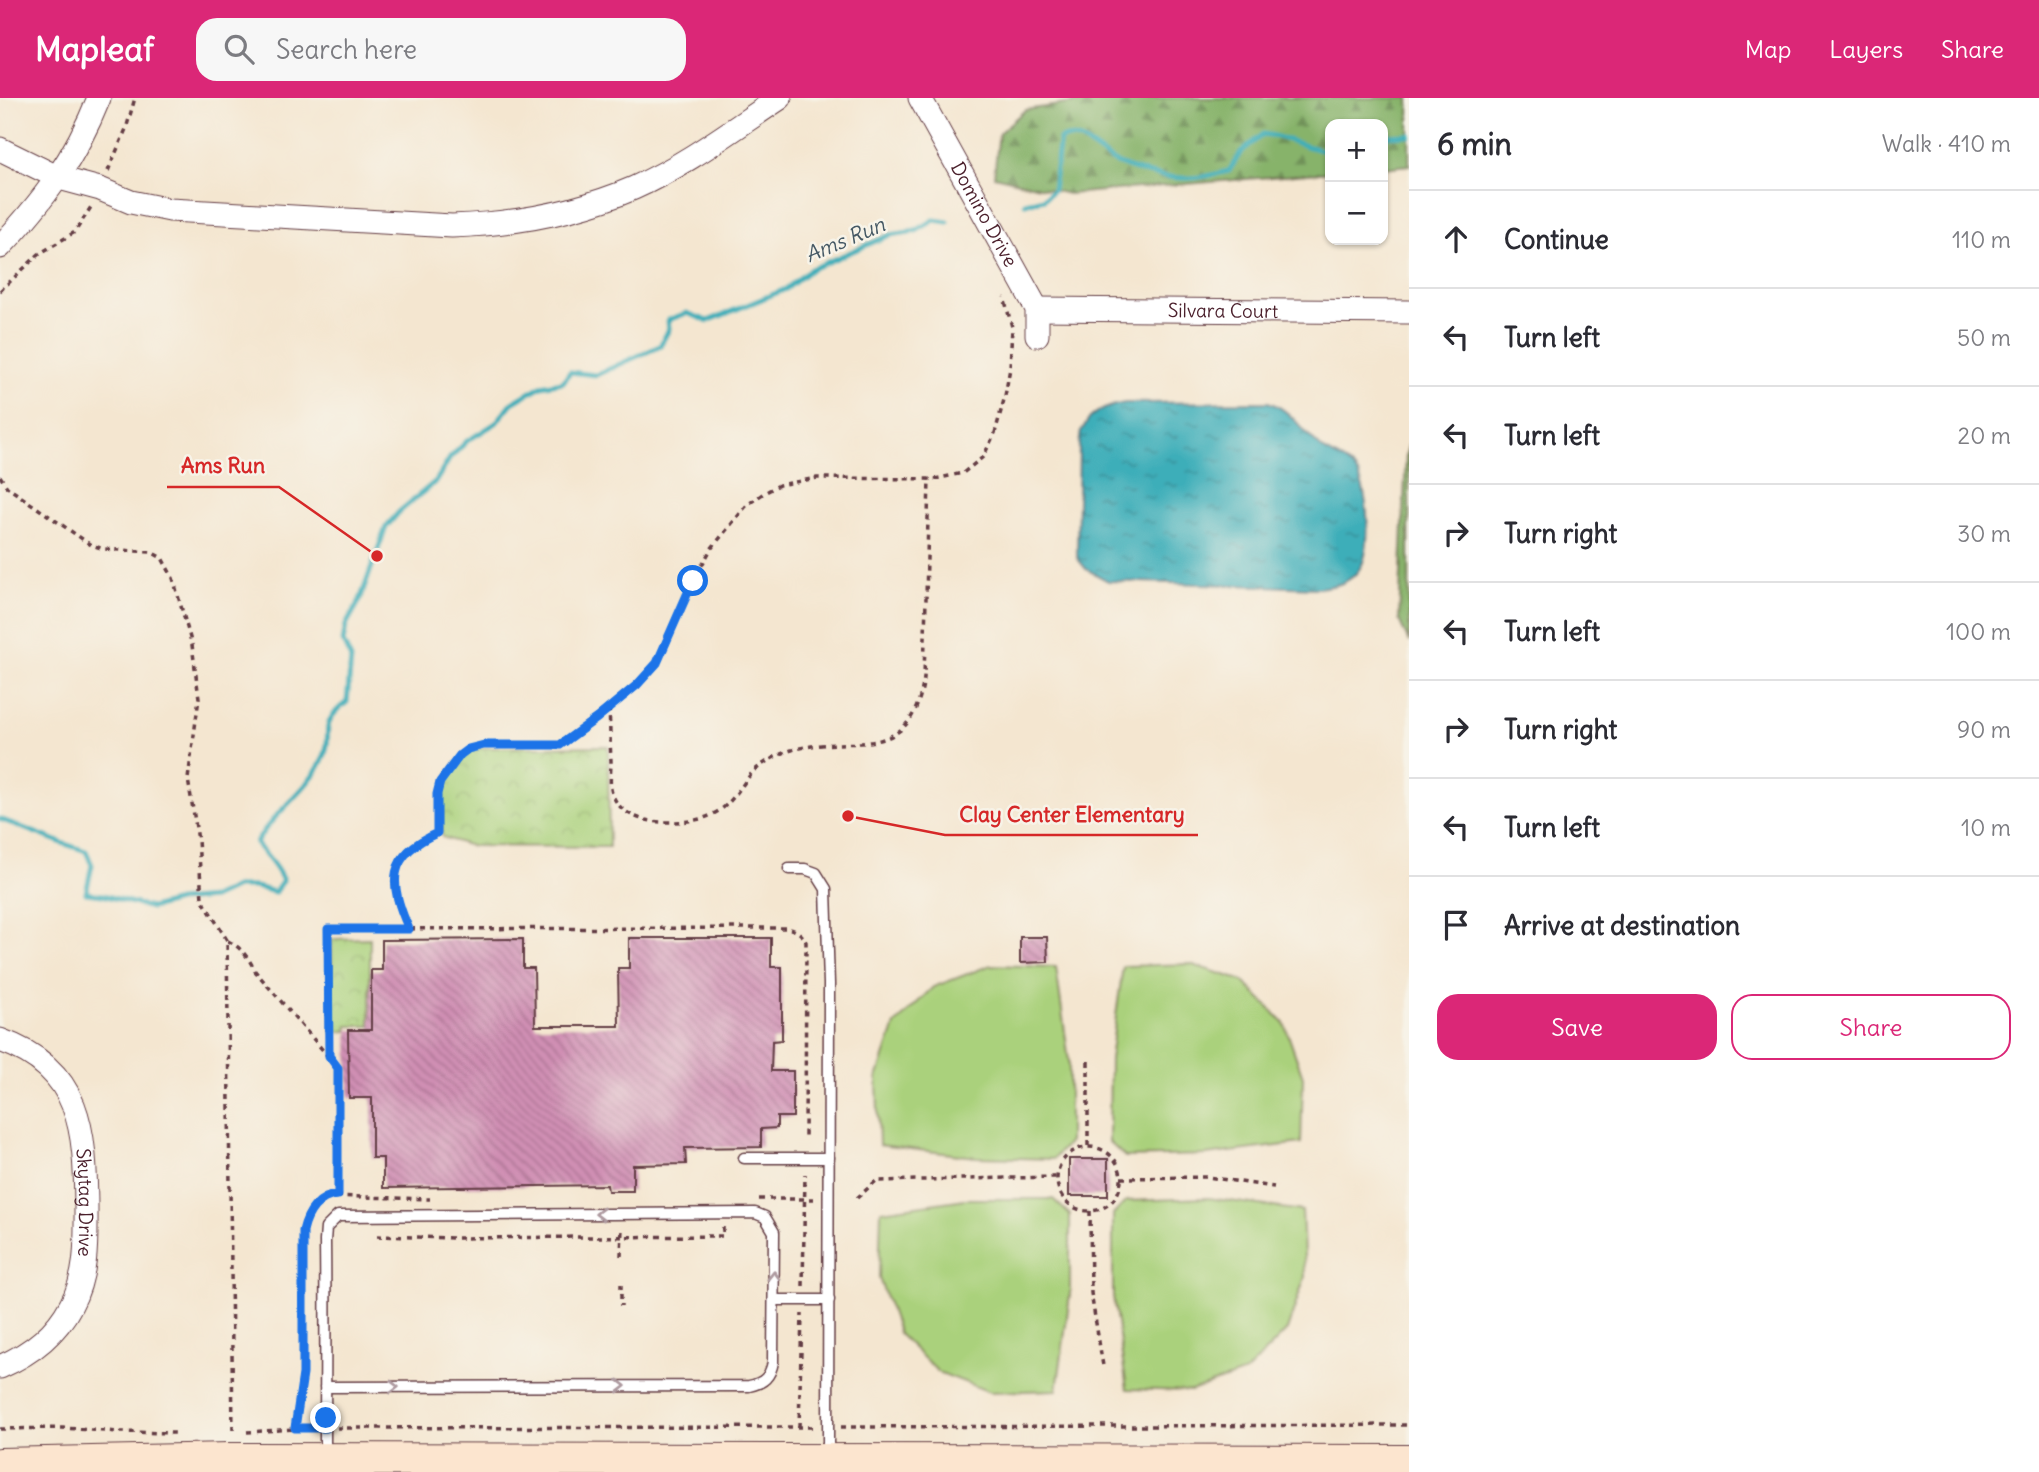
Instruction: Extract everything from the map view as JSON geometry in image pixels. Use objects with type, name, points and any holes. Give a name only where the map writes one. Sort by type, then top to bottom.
[{"type":"street","points":[[0,247],[34,211],[59,178],[99,98]]},
{"type":"street","points":[[0,149],[59,178],[131,202],[200,214],[452,226],[493,225],[533,219],[586,205],[634,188],[668,170],[780,98]]},
{"type":"street","name":"Domino Drive","points":[[920,98],[1037,309],[1037,335]]},
{"type":"street","name":"Silvara Court","points":[[1037,309],[1409,312]]},
{"type":"street","name":"Skytag Drive","points":[[0,1040],[19,1047],[37,1059],[57,1078],[73,1105],[83,1135],[85,1154],[86,1259],[82,1278],[64,1317],[43,1341],[14,1361],[0,1367]]},
{"type":"street","points":[[0,1464],[69,1468],[230,1459],[1409,1461]]},
{"type":"lane","points":[[789,869],[805,869],[816,873],[826,889],[829,984],[828,1461]]},
{"type":"lane","points":[[744,1158],[829,1158]]},
{"type":"lane","points":[[326,1387],[749,1386],[767,1379],[771,1371],[774,1232],[765,1217],[755,1213],[338,1216],[326,1228],[326,1318],[326,1387],[326,1460]]},
{"type":"lane","points":[[774,1300],[829,1300]]},
{"type":"path","points":[[409,929],[398,906],[394,886],[395,871],[404,854],[418,842],[437,833],[437,794],[440,782],[460,755],[468,749],[484,745],[560,745],[637,685],[657,663],[693,581],[711,549],[747,505],[779,485],[817,478],[929,478],[963,473],[983,457],[995,433],[1005,396],[1012,346],[1012,327],[1004,297]]},
{"type":"path","points":[[0,476],[7,487],[91,545],[104,549],[151,552],[162,558],[168,565],[192,645],[199,698],[188,779],[198,840],[202,899],[227,940],[233,1434],[221,1434]]},
{"type":"path","points":[[609,708],[611,792],[618,805],[634,817],[650,822],[703,819],[722,809],[752,774],[772,759],[792,750],[874,743],[890,737],[913,715],[920,700],[924,678],[929,478]]},
{"type":"path","points":[[329,1056],[328,929],[794,929],[803,935],[806,942],[805,1140]]},
{"type":"path","points":[[227,940],[248,956],[255,971],[338,1068],[338,1195]]},
{"type":"path","points":[[1088,1060],[1088,1147]]},
{"type":"path","points":[[1088,1147],[1098,1148],[1114,1159],[1121,1178],[1115,1197],[1100,1209],[1090,1211],[1070,1205],[1062,1198],[1056,1177],[1058,1167],[1070,1152],[1088,1147]]},
{"type":"path","points":[[803,1288],[805,1174]]},
{"type":"path","points":[[857,1198],[876,1181],[1056,1177]]},
{"type":"path","points":[[1121,1178],[1208,1177],[1274,1187]]},
{"type":"path","points":[[295,1428],[303,1374],[303,1231],[306,1218],[321,1200],[330,1196],[440,1199]]},
{"type":"path","points":[[750,1199],[816,1199]]},
{"type":"path","points":[[1090,1211],[1091,1293],[1103,1366]]},
{"type":"path","points":[[377,1236],[723,1236],[723,1212]]},
{"type":"path","points":[[454,1227],[454,1238]]},
{"type":"path","points":[[621,1256],[622,1227]]},
{"type":"path","points":[[621,1283],[621,1306]]},
{"type":"path","points":[[799,1427],[802,1313]]},
{"type":"path","points":[[844,1427],[1409,1425]]},
{"type":"path","points":[[245,1433],[295,1428],[811,1427]]},
{"type":"path","points":[[0,1429],[63,1428],[183,1433]]},
{"type":"green space","points":[[1107,98],[1409,98],[1409,165],[1388,167],[1388,119],[1325,119],[1325,172],[1068,194],[994,176],[999,133],[1025,110]]},
{"type":"green space","points":[[1409,444],[1409,642],[1399,620],[1406,454]]},
{"type":"green space","points":[[608,746],[609,847],[471,846],[442,837],[442,798],[448,775],[464,756],[476,748]]},
{"type":"green space","points":[[370,938],[370,1026],[348,1026],[347,1031],[332,1032],[332,939]]},
{"type":"green space","points":[[1190,964],[1243,981],[1284,1023],[1303,1077],[1301,1143],[1206,1155],[1125,1157],[1109,1142],[1110,1059],[1123,966]]},
{"type":"green space","points":[[991,965],[1056,967],[1069,1061],[1069,1142],[1053,1159],[976,1157],[879,1145],[877,1078],[895,1025],[933,987]]},
{"type":"green space","points":[[1208,1198],[1302,1211],[1305,1277],[1287,1330],[1246,1372],[1191,1391],[1127,1389],[1113,1296],[1113,1215],[1126,1201]]},
{"type":"green space","points":[[965,1199],[1053,1199],[1070,1215],[1070,1295],[1057,1390],[990,1392],[938,1372],[899,1334],[879,1278],[881,1211]]},
{"type":"water","points":[[1268,402],[1291,416],[1317,444],[1352,467],[1360,478],[1366,504],[1366,548],[1364,560],[1352,578],[1336,585],[1318,588],[1108,581],[1086,569],[1077,558],[1079,446],[1081,431],[1090,418],[1099,411],[1125,403]]},
{"type":"building","points":[[1020,937],[1047,937],[1048,962],[1020,963]]},
{"type":"building","points":[[629,938],[771,938],[771,967],[782,967],[782,1040],[772,1041],[771,1071],[793,1071],[793,1117],[777,1117],[777,1128],[761,1129],[761,1147],[685,1148],[686,1164],[633,1165],[633,1191],[608,1191],[607,1185],[383,1188],[383,1158],[372,1158],[372,1098],[349,1098],[348,1030],[371,1030],[371,970],[382,970],[382,940],[523,939],[523,968],[534,968],[535,1026],[619,1026],[618,968],[629,968]]},
{"type":"building","points":[[1069,1159],[1108,1159],[1108,1196],[1069,1196]]},
{"type":"waterway","name":"Ams Run","points":[[1025,203],[1044,199],[1053,190],[1060,139],[1077,139],[1127,167],[1177,178],[1196,178],[1229,171],[1241,152],[1263,134],[1325,151]]},
{"type":"waterway","name":"Ams Run","points":[[1388,136],[1409,135]]},
{"type":"waterway","name":"Ams Run","points":[[0,819],[86,851],[92,865],[86,893],[151,908],[178,901],[213,898],[236,887],[255,887],[275,892],[283,881],[256,843],[263,831],[317,770],[326,750],[331,718],[347,702],[351,659],[343,642],[346,625],[360,600],[386,527],[399,512],[436,481],[450,458],[467,441],[496,423],[512,403],[541,386],[563,382],[570,372],[596,375],[660,346],[669,329],[668,320],[687,313],[708,321],[786,289],[811,269],[890,235],[916,231],[934,220],[948,222]]},
{"type":"place","name":"Ams Run","points":[[377,556]]},
{"type":"place","name":"Clay Center Elementary","points":[[848,816]]},
{"type":"route","points":[[326,1418],[326,1428],[295,1428],[303,1374],[303,1231],[306,1218],[312,1209],[321,1200],[338,1195],[338,1068],[329,1056],[328,929],[409,929],[398,906],[394,886],[395,871],[404,854],[418,842],[437,833],[437,794],[440,782],[460,755],[468,749],[484,745],[560,745],[597,718],[637,685],[657,663],[693,581]]}]
